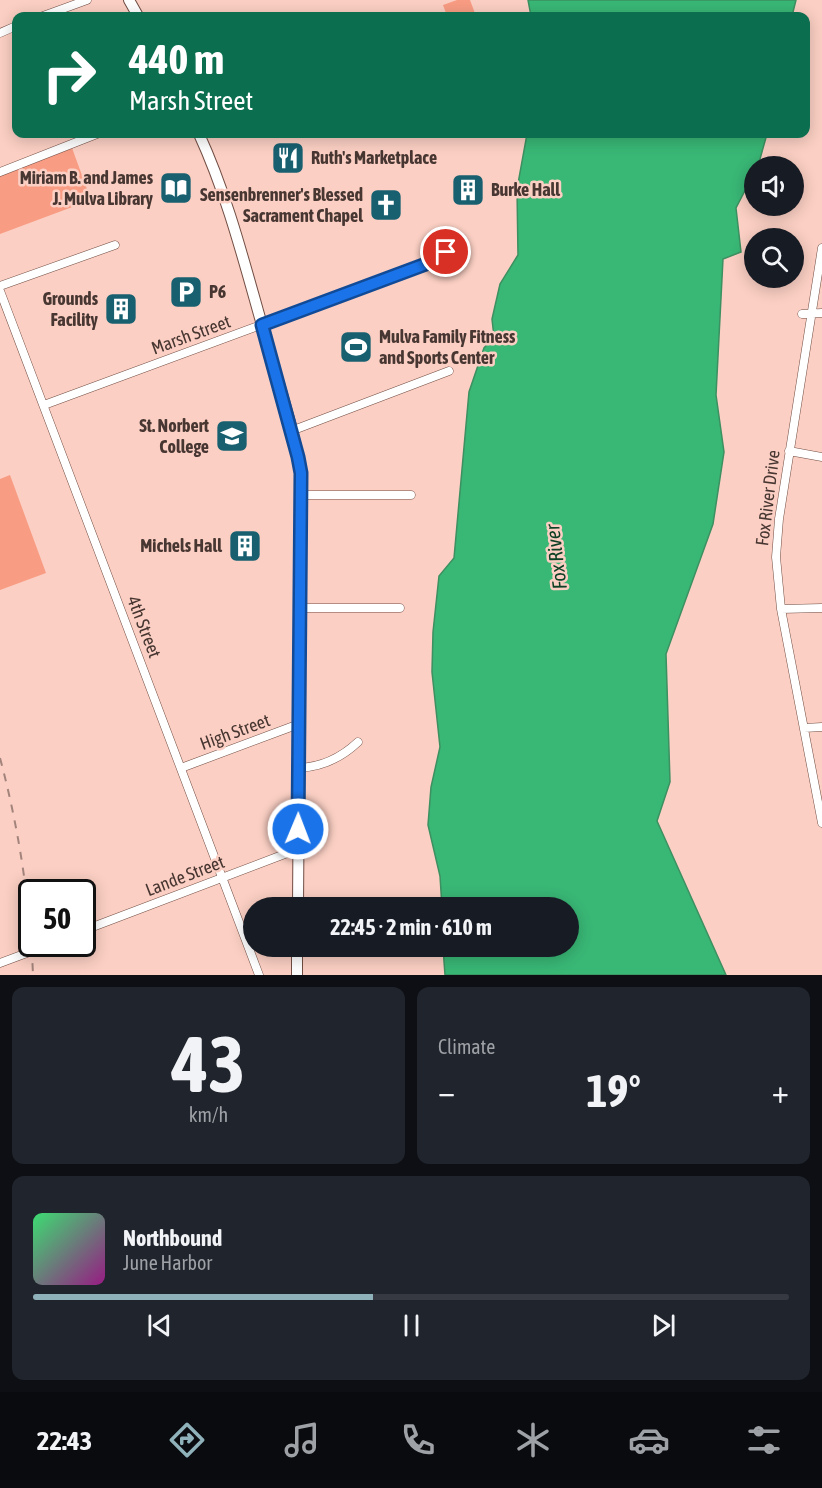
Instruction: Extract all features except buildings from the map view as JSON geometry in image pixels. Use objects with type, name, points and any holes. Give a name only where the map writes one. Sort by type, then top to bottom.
[{"type":"main road","points":[[201,138],[224,193],[298,457],[301,495],[298,897]]},
{"type":"main road","points":[[297,957],[297,975]]},
{"type":"street","points":[[54,12],[87,0]]},
{"type":"street","points":[[0,172],[87,138]]},
{"type":"street","points":[[0,289],[115,245]]},
{"type":"street","name":"Fox River Drive","points":[[822,248],[778,519],[776,557],[781,609],[822,823]]},
{"type":"street","name":"Marsh Street","points":[[44,405],[442,258],[446,252]]},
{"type":"street","name":"4th Street","points":[[0,289],[259,975]]},
{"type":"street","points":[[802,314],[822,314]]},
{"type":"street","points":[[291,431],[449,371]]},
{"type":"street","points":[[789,452],[822,457]]},
{"type":"street","points":[[301,495],[411,495]]},
{"type":"street","points":[[300,608],[400,608]]},
{"type":"street","points":[[781,609],[822,608]]},
{"type":"street","name":"High Street","points":[[181,768],[299,724]]},
{"type":"street","points":[[804,728],[822,727]]},
{"type":"street","points":[[299,768],[321,765],[350,750],[358,742]]},
{"type":"street","name":"Lande Street","points":[[96,926],[298,849]]},
{"type":"street","points":[[0,963],[18,956]]},
{"type":"shaded area","points":[[457,0],[470,0],[474,12],[446,12],[443,5]]},
{"type":"shaded area","points":[[72,148],[91,200],[0,234],[0,176]]},
{"type":"shaded area","points":[[10,475],[46,573],[0,590],[0,479]]},
{"type":"water","points":[[528,0],[796,0],[793,12],[530,12]]},
{"type":"water","name":"Fox River","points":[[526,138],[766,138],[761,156],[744,156],[744,192],[736,208],[741,252],[723,259],[716,395],[724,452],[713,524],[666,654],[670,782],[657,821],[726,975],[445,975],[444,957],[579,957],[579,897],[441,897],[440,876],[428,825],[431,787],[440,747],[432,672],[433,632],[439,576],[454,558],[469,392],[484,348],[494,337],[492,319],[500,284],[518,255],[517,189]]},
{"type":"railway","points":[[0,758],[13,812],[22,866],[33,975]]},
{"type":"place","name":"Ruth's Marketplace","points":[[288,158]]},
{"type":"place","name":"Miriam B. and James J. Mulva Library","points":[[176,188]]},
{"type":"place","name":"Burke Hall","points":[[468,190]]},
{"type":"place","name":"Sensenbrenner's Blessed Sacrament Chapel","points":[[386,205]]},
{"type":"place","name":"P6","points":[[186,292]]},
{"type":"place","name":"Grounds Facility","points":[[121,309]]},
{"type":"place","name":"Mulva Family Fitness and Sports Center","points":[[356,347]]},
{"type":"place","name":"St. Norbert College","points":[[232,436]]},
{"type":"place","name":"Michels Hall","points":[[245,546]]},
{"type":"route","points":[[298,829],[301,473],[262,325],[442,258],[446,252]]}]
